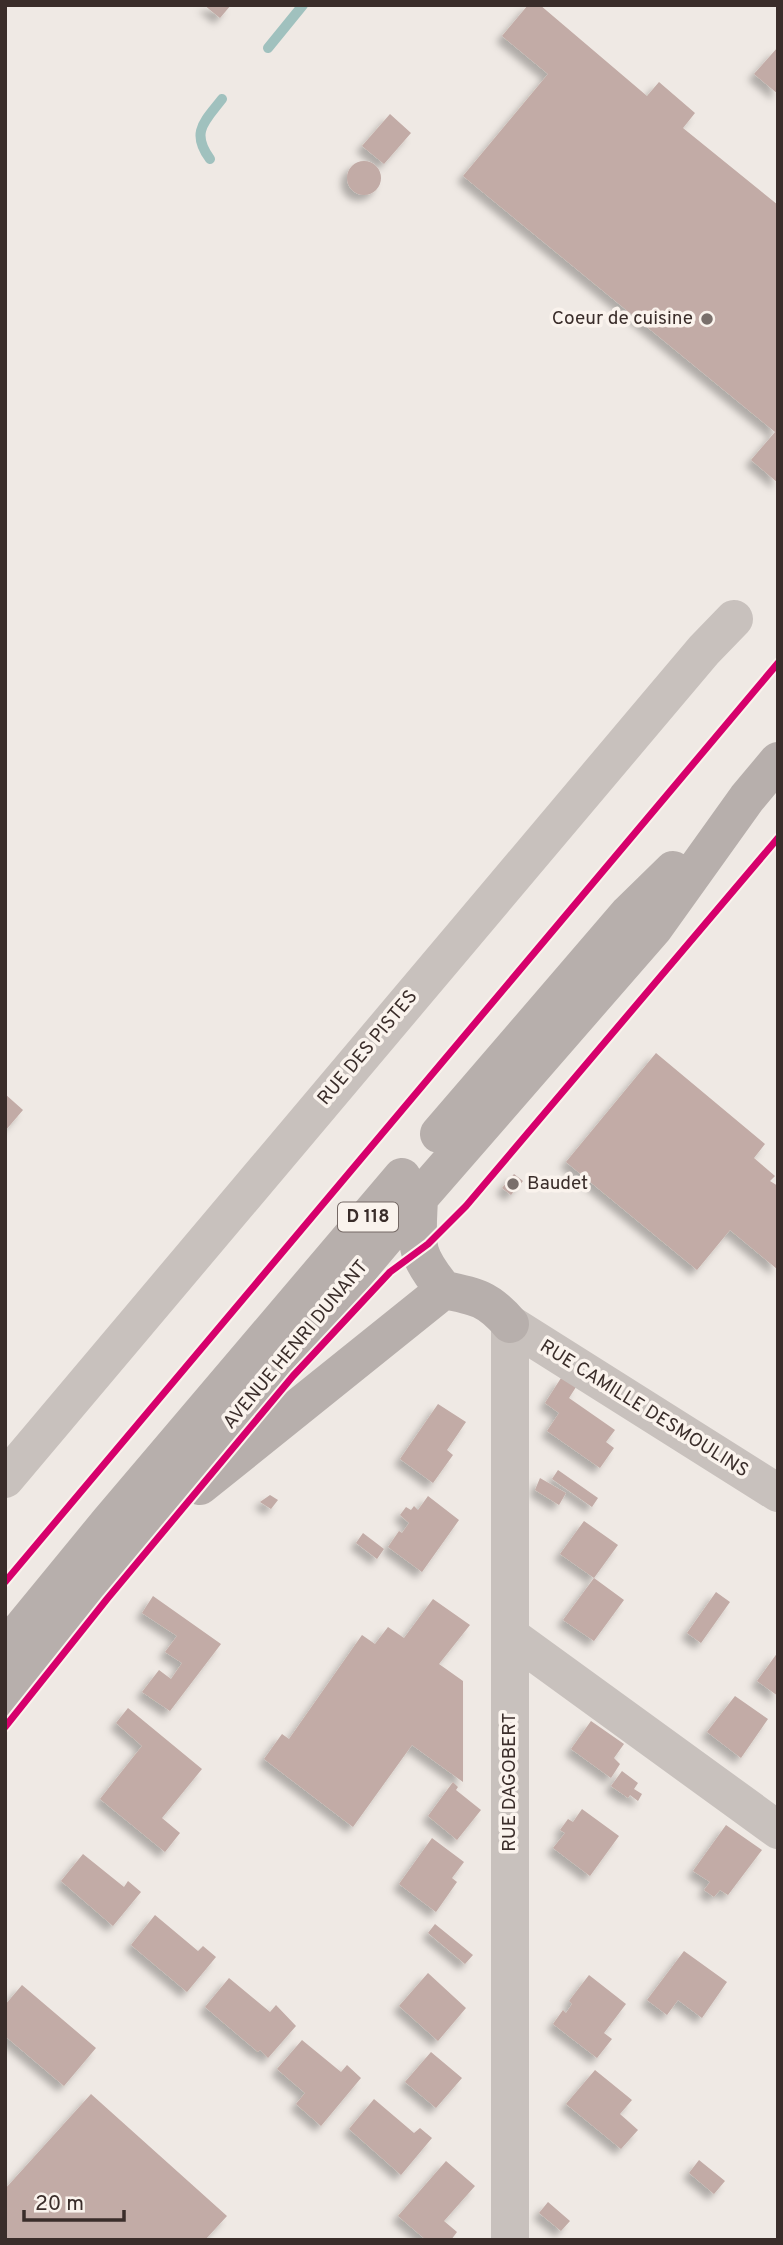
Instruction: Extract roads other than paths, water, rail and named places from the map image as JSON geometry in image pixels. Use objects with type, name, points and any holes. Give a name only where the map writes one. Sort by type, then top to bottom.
[{"type":"main road","name":"AVENUE HENRI DUNANT","points":[[5,1698],[82,1598],[419,1198],[654,928],[747,798],[778,761]]},
{"type":"main road","name":"AVENUE HENRI DUNANT","points":[[5,1649],[118,1511],[629,913],[747,798]]},
{"type":"main road","points":[[419,1198],[418,1250],[426,1268],[444,1290],[473,1296],[496,1307],[510,1324]]},
{"type":"main road","points":[[156,1512],[200,1486],[444,1290]]},
{"type":"street","name":"RUE DES PISTES","points":[[5,1479],[610,760],[734,619]]},
{"type":"street","name":"RUE CAMILLE DESMOULINS","points":[[510,1324],[778,1493]]},
{"type":"street","name":"RUE DAGOBERT","points":[[510,1324],[510,2240]]},
{"type":"street","points":[[511,1636],[778,1830]]},
{"type":"waterway","points":[[268,48],[303,5]]},
{"type":"waterway","points":[[210,159],[201,141],[202,127],[222,99]]},
{"type":"place","name":"Coeur de cuisine","points":[[707,319]]},
{"type":"place","name":"Baudet","points":[[513,1184]]}]
